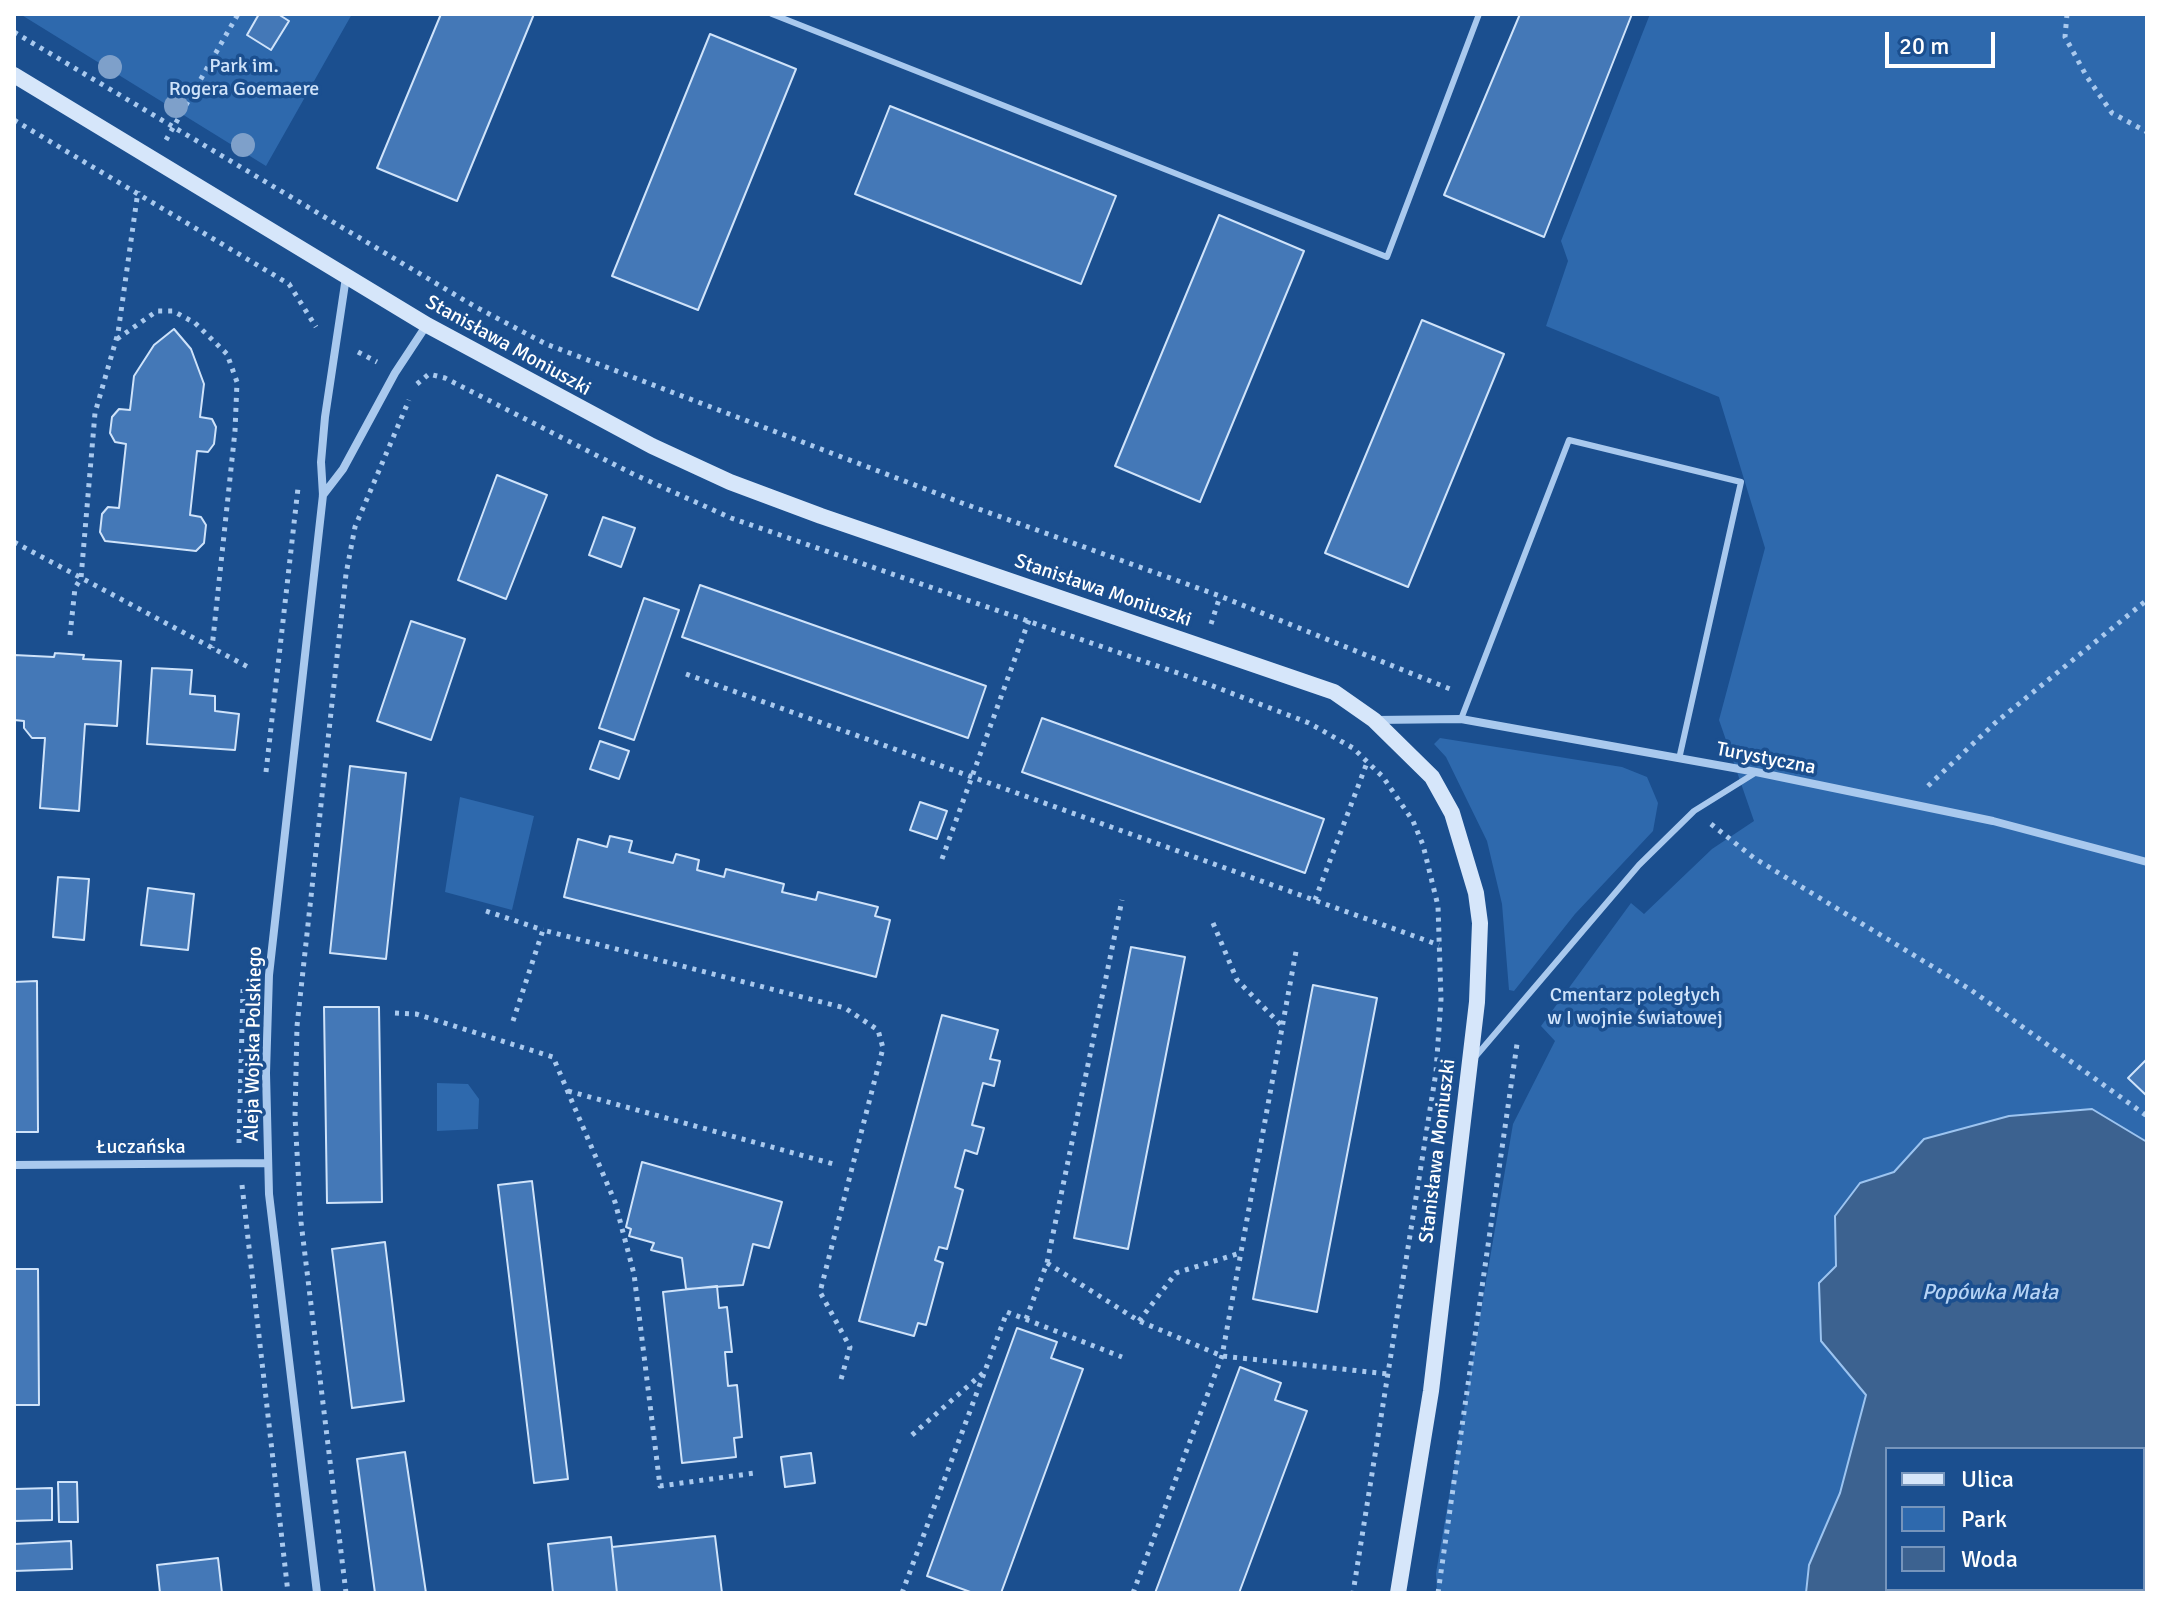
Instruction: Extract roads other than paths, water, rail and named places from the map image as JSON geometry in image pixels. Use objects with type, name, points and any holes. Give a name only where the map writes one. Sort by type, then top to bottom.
[{"type":"street","name":"Stanisława Moniuszki","points":[[14,75],[427,325],[652,446],[730,482],[1334,692],[1374,720],[1432,777],[1452,813],[1467,856],[1480,923],[1477,1002],[1431,1391],[1398,1593]]},
{"type":"street","name":"Aleja Wojska Polskiego","points":[[317,1593],[268,1163],[269,975],[323,495],[322,447],[346,277]]},
{"type":"street","name":"Aleja Wojska Polskiego","points":[[323,495],[343,469],[395,373],[427,325]]},
{"type":"street","name":"Turystyczna","points":[[1374,720],[1461,719],[1756,772],[1993,821],[2147,862]]},
{"type":"street","name":"Łuczańska","points":[[14,1165],[268,1163]]},
{"type":"lane","points":[[772,14],[1387,257],[1479,14]]},
{"type":"lane","points":[[1461,719],[1569,440],[1741,482],[1679,759]]},
{"type":"lane","points":[[1468,1065],[1585,925],[1694,811],[1756,772]]},
{"type":"water","name":"Popówka Mała","points":[[2092,1109],[2147,1142],[2147,1593],[1806,1593],[1809,1565],[1840,1493],[1866,1395],[1821,1341],[1819,1283],[1836,1266],[1835,1216],[1860,1183],[1894,1172],[1924,1139],[2009,1116]]},
{"type":"park label","name":"Park im. Rogera Goemaere","points":[[244,78]]},
{"type":"park label","name":"Cmentarz poległych w I wojnie światowej","points":[[1635,1008]]}]
